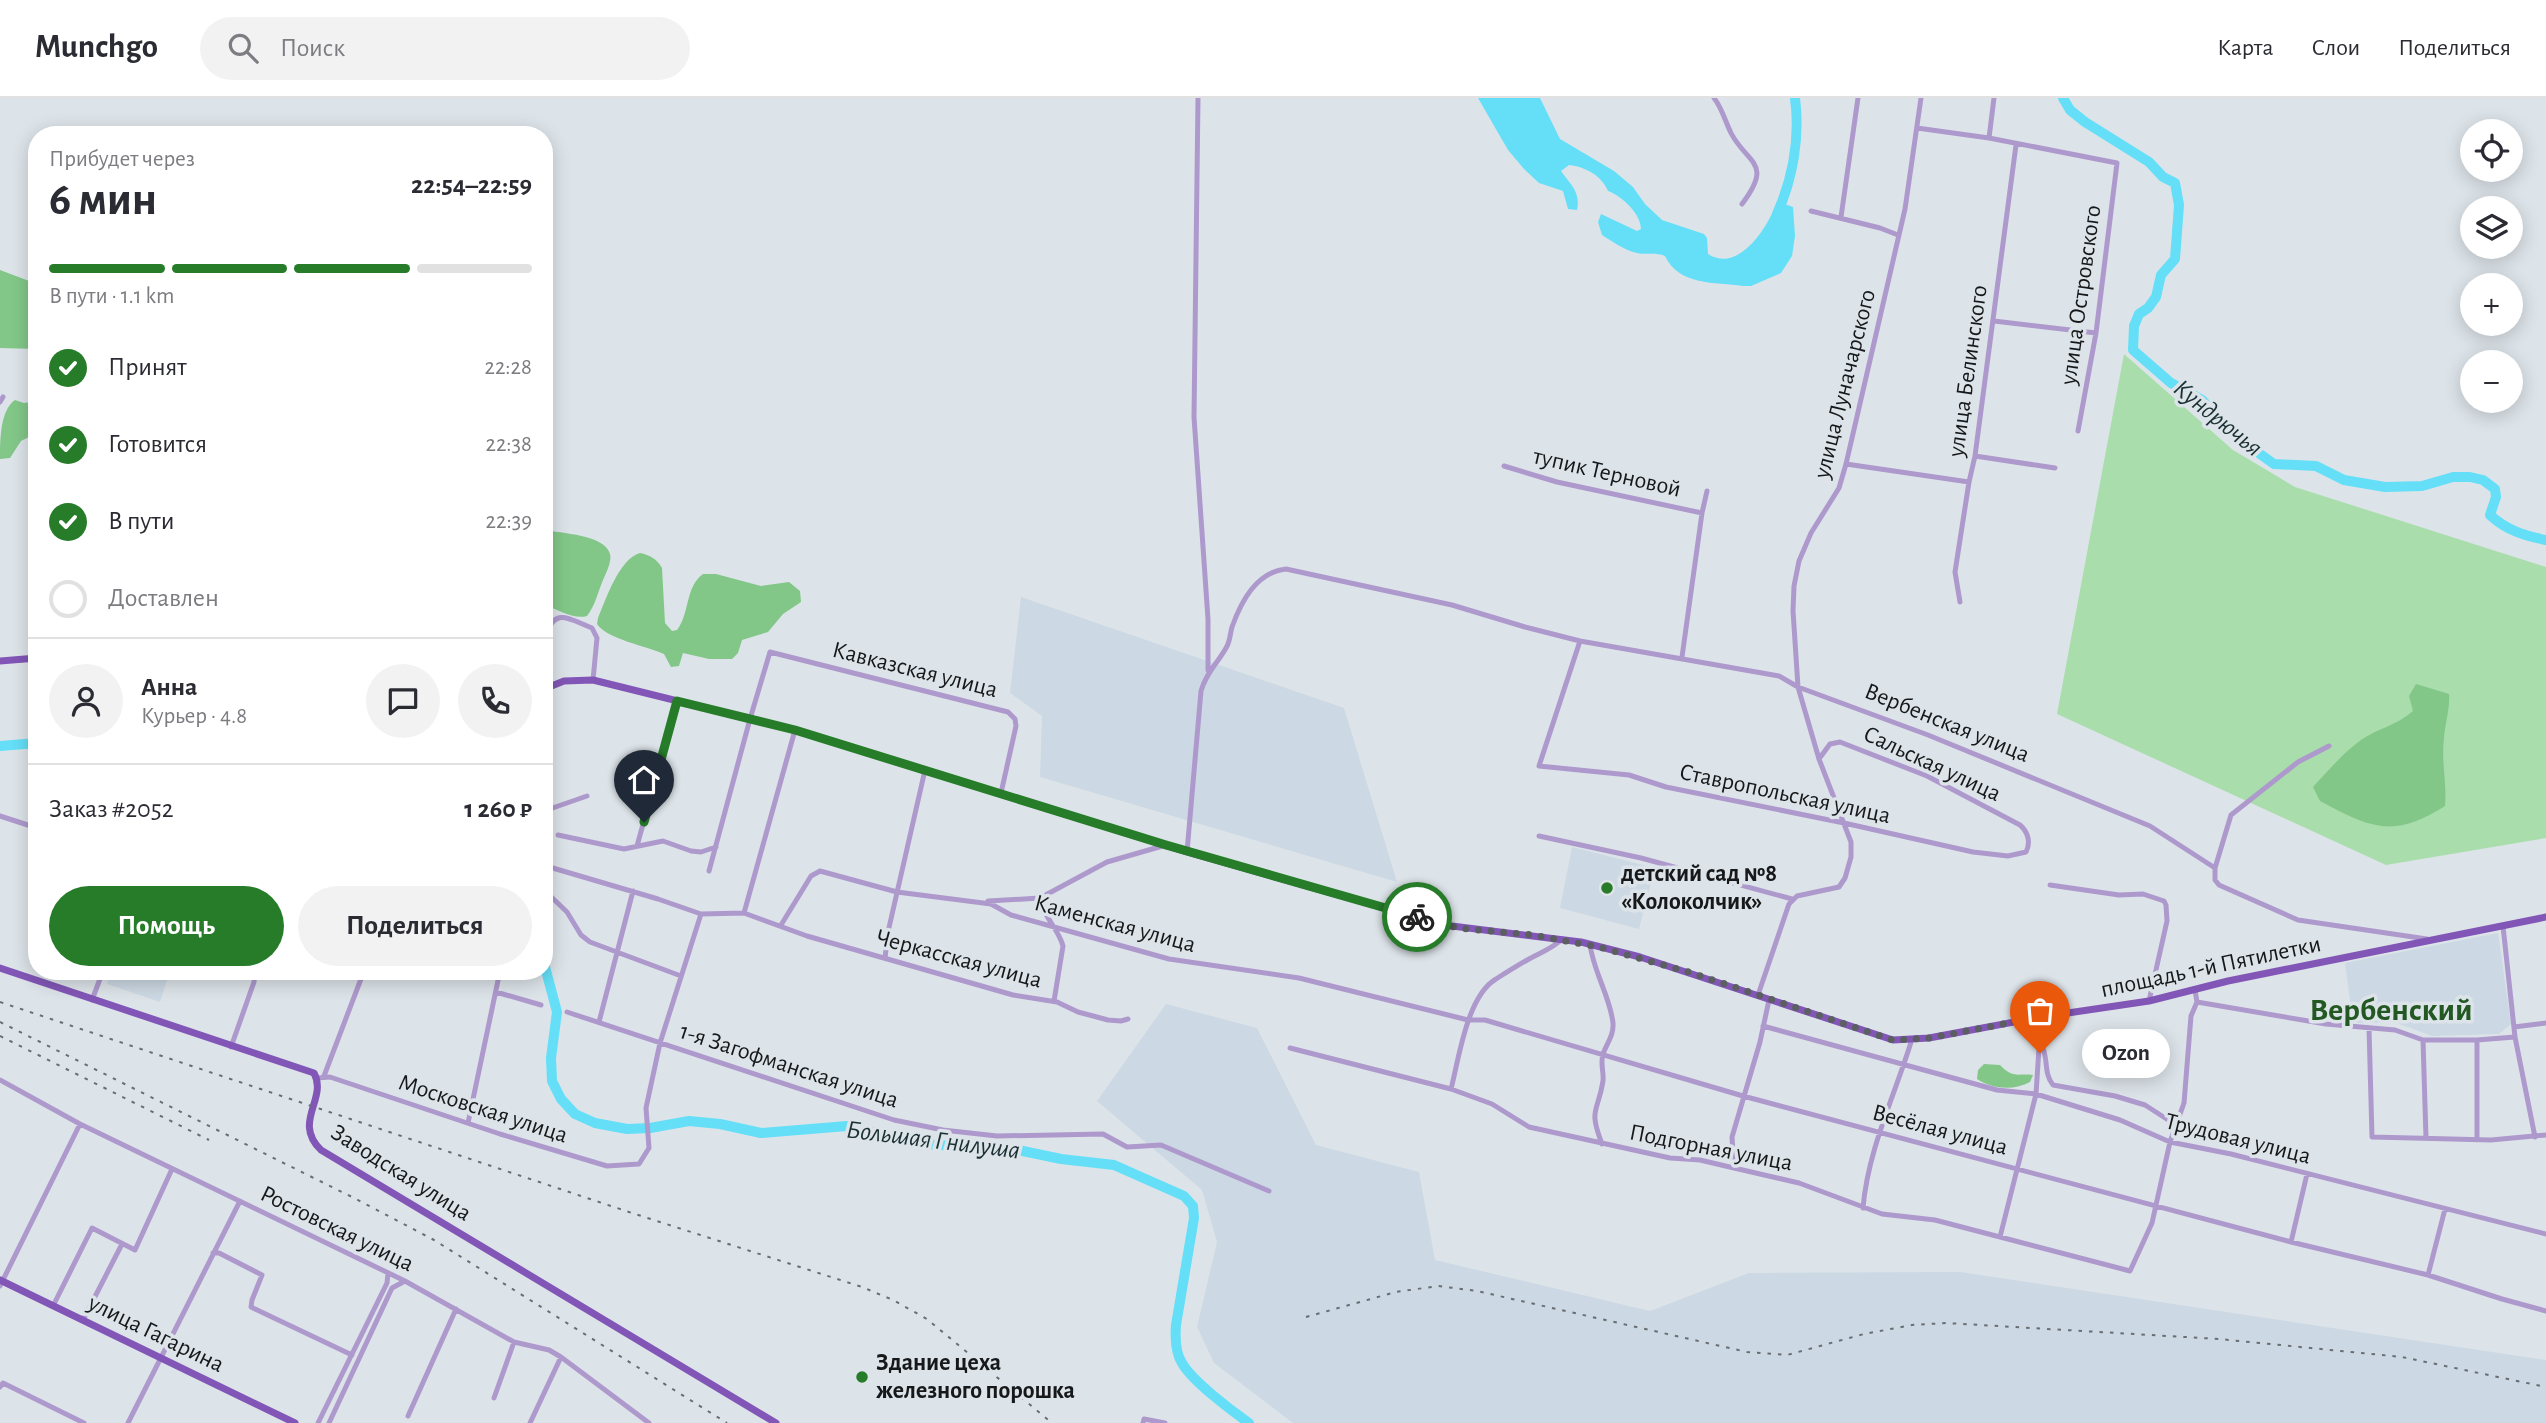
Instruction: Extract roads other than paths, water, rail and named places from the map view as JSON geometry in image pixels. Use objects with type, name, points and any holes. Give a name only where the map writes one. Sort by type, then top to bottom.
[{"type":"main road","points":[[0,661],[28,659]]},
{"type":"main road","name":"площадь 1-й Пятилетки","points":[[553,685],[564,681],[593,680],[795,730],[1130,835],[1444,925],[1590,944],[1692,973],[1893,1040],[1929,1038],[2041,1017],[2149,1001],[2434,940]]},
{"type":"main road","name":"Вербенская улица","points":[[2434,940],[2546,917]]},
{"type":"main road","points":[[0,968],[28,978]]},
{"type":"main road","points":[[34,980],[310,1071],[321,1077]]},
{"type":"main road","name":"Заводская улица","points":[[321,1077],[309,1125],[313,1140],[321,1150],[776,1423]]},
{"type":"main road","name":"улица Гагарина","points":[[1,1282],[295,1423]]},
{"type":"street","points":[[1187,852],[1201,691],[1208,673],[1208,619],[1194,417],[1198,98]]},
{"type":"street","points":[[1714,98],[1732,135],[1757,166],[1757,176],[1742,204]]},
{"type":"street","points":[[1841,217],[1858,98]]},
{"type":"street","name":"улица Луначарского","points":[[1792,900],[1797,896],[1833,889],[1842,883],[1852,849],[1850,835],[1819,759],[1798,687],[1793,611],[1796,573],[1811,533],[1839,488],[1846,464],[1905,209],[1921,98]]},
{"type":"street","points":[[1989,138],[1994,98]]},
{"type":"street","points":[[1917,128],[1989,138],[2016,145]]},
{"type":"street","name":"улица Островского","points":[[2016,145],[2117,163],[2095,333],[2078,431]]},
{"type":"street","name":"улица Белинского","points":[[1960,602],[1955,572],[1975,456],[2016,145]]},
{"type":"street","points":[[1811,211],[1841,217],[1898,235]]},
{"type":"street","points":[[1994,321],[2095,333]]},
{"type":"street","points":[[1975,456],[2055,468]]},
{"type":"street","points":[[1846,464],[1969,482]]},
{"type":"street","name":"тупик Терновой","points":[[1504,466],[1544,479],[1702,513]]},
{"type":"street","name":"тупик Терновой","points":[[1682,657],[1707,491]]},
{"type":"street","name":"Вербенская улица","points":[[1208,673],[1227,646],[1232,626],[1244,601],[1257,583],[1276,570],[1304,572],[1452,605],[1580,641],[1779,676],[1798,687],[1928,735],[2150,827],[2215,868],[2213,873],[2219,885],[2298,920],[2434,940]]},
{"type":"street","points":[[553,621],[559,617],[592,628],[597,638],[593,680]]},
{"type":"street","name":"Ставропольская улица","points":[[1580,641],[1539,766],[1616,772],[1666,788],[1973,852],[2008,856],[2023,854]]},
{"type":"street","name":"Кавказская улица","points":[[750,719],[770,652],[1008,712],[1016,719],[1016,726],[1002,793]]},
{"type":"street","points":[[637,846],[677,701]]},
{"type":"street","points":[[709,871],[750,719]]},
{"type":"street","points":[[744,913],[795,730]]},
{"type":"street","name":"Сальская улица","points":[[1819,759],[1825,749],[1835,742],[1927,776],[2020,825],[2028,839],[2029,847],[2023,854]]},
{"type":"street","points":[[2215,868],[2231,815],[2298,762],[2329,746]]},
{"type":"street","points":[[885,958],[886,939],[925,769]]},
{"type":"street","points":[[553,808],[587,796]]},
{"type":"street","points":[[0,816],[28,825]]},
{"type":"street","points":[[558,835],[624,849],[663,841],[691,851],[701,852],[716,847]]},
{"type":"street","points":[[1539,836],[1641,858],[1792,900],[1782,921],[1758,995]]},
{"type":"street","points":[[981,902],[1040,898],[1107,862],[1166,845]]},
{"type":"street","points":[[553,868],[701,914],[660,1043]]},
{"type":"street","name":"Каменская улица","points":[[781,925],[815,872],[827,872],[897,892],[981,902],[999,907],[1011,915],[1169,959],[1326,984]]},
{"type":"street","points":[[2050,885],[2119,895],[2143,894],[2164,901],[2167,921],[2149,1001]]},
{"type":"street","points":[[599,1022],[633,891]]},
{"type":"street","points":[[1040,898],[1045,916],[1054,926],[1063,946],[1054,1001]]},
{"type":"street","points":[[553,899],[567,912],[581,936],[590,942],[681,976]]},
{"type":"street","name":"Черкасская улица","points":[[701,914],[744,913],[807,936],[1013,995],[1054,1001],[1078,1012],[1108,1020],[1128,1019]]},
{"type":"street","points":[[2503,926],[2515,1037],[2535,1137]]},
{"type":"street","points":[[1451,1089],[1468,1020],[1480,996],[1492,981],[1528,959],[1555,947],[1562,940]]},
{"type":"street","points":[[1590,944],[1613,1025],[1603,1053],[1603,1080],[1593,1111],[1602,1144]]},
{"type":"street","points":[[92,1000],[100,980]]},
{"type":"street","points":[[231,1047],[254,980]]},
{"type":"street","points":[[321,1077],[360,980]]},
{"type":"street","points":[[468,1123],[498,980]]},
{"type":"street","name":"Весёлая улица","points":[[1326,984],[1468,1020],[1485,1020],[1743,1096],[2291,1242],[2428,1275],[2546,1311]]},
{"type":"street","points":[[2157,1205],[2170,1142],[2186,1094],[2191,1016],[2197,1002],[2194,990]]},
{"type":"street","points":[[496,992],[541,1005]]},
{"type":"street","points":[[1734,1168],[1732,1137],[1769,1000]]},
{"type":"street","name":"площадь 1-й Пятилетки","points":[[2197,1002],[2326,1024],[2395,1030],[2423,1040],[2515,1037]]},
{"type":"street","name":"1-я Загофманская улица","points":[[567,1012],[894,1120],[943,1130],[998,1136],[1103,1133],[1127,1147],[1161,1145],[1269,1191]]},
{"type":"street","points":[[2000,1237],[2036,1094],[2041,1017]]},
{"type":"street","points":[[2514,1027],[2546,1024]]},
{"type":"street","name":"Трудовая улица","points":[[1763,1026],[1997,1090],[2036,1094],[2120,1120],[2170,1142],[2546,1234]]},
{"type":"street","points":[[2369,1028],[2372,1137],[2477,1140],[2546,1135]]},
{"type":"street","points":[[1863,1208],[1879,1133],[1912,1039]]},
{"type":"street","points":[[2423,1040],[2426,1138]]},
{"type":"street","points":[[2477,1040],[2477,1140]]},
{"type":"street","name":"Московская улица","points":[[321,1077],[607,1166],[639,1164],[649,1147],[646,1108],[660,1043]]},
{"type":"street","points":[[2040,1043],[2045,1051],[2048,1077],[2053,1085],[2115,1096],[2145,1105],[2176,1125]]},
{"type":"street","name":"Подгорная улица","points":[[1290,1048],[1451,1089],[1492,1104],[1529,1127],[1602,1144],[1680,1159],[1700,1160],[1799,1183],[1863,1208],[1898,1217],[1935,1220],[2130,1271],[2152,1223],[2157,1205]]},
{"type":"street","name":"Ростовская улица","points":[[0,1080],[80,1125],[405,1281],[514,1342],[549,1350],[649,1423]]},
{"type":"street","points":[[1,1282],[80,1125]]},
{"type":"street","points":[[53,1306],[92,1228],[135,1251],[172,1169]]},
{"type":"street","points":[[2291,1242],[2307,1174]]},
{"type":"street","points":[[128,1423],[240,1201]]},
{"type":"street","points":[[2428,1275],[2445,1209]]},
{"type":"street","points":[[83,1321],[122,1244]]},
{"type":"street","points":[[213,1253],[219,1253],[262,1275],[251,1300],[251,1307],[352,1355]]},
{"type":"street","points":[[318,1423],[387,1283],[388,1273]]},
{"type":"street","points":[[328,1423],[392,1288],[405,1281]]},
{"type":"street","points":[[408,1416],[456,1309]]},
{"type":"street","points":[[494,1398],[514,1342]]},
{"type":"street","points":[[530,1423],[561,1357]]},
{"type":"street","points":[[0,1387],[3,1383],[84,1423]]},
{"type":"street","points":[[1143,1421],[1165,1423]]},
{"type":"water","points":[[1478,98],[1540,98],[1560,139],[1614,171],[1633,187],[1645,204],[1662,220],[1704,234],[1707,238],[1708,254],[1731,258],[1741,253],[1760,234],[1777,201],[1793,207],[1795,236],[1792,256],[1781,273],[1751,286],[1743,286],[1688,278],[1671,266],[1665,256],[1637,253],[1623,248],[1602,235],[1598,222],[1601,214],[1637,231],[1641,229],[1638,217],[1630,206],[1608,191],[1593,173],[1569,165],[1561,171],[1574,189],[1578,204],[1577,210],[1568,209],[1563,191],[1539,183],[1508,150]]},
{"type":"waterway","name":"Кундрючья","points":[[1777,214],[1794,157],[1797,128],[1795,98]]},
{"type":"waterway","name":"Кундрючья","points":[[2063,98],[2070,110],[2085,122],[2149,162],[2163,177],[2175,183],[2179,205],[2175,259],[2161,275],[2156,297],[2148,308],[2139,314],[2134,326],[2133,350],[2171,383],[2202,400],[2239,439],[2274,464],[2316,466],[2344,480],[2385,487],[2422,486],[2453,477],[2483,480],[2495,489],[2496,497],[2490,515],[2516,532],[2546,540]]},
{"type":"waterway","name":"Большая Гнилуша","points":[[0,746],[28,744]]},
{"type":"waterway","name":"Большая Гнилуша","points":[[549,980],[557,1012],[551,1058],[552,1081],[561,1099],[575,1114],[595,1123],[627,1129],[689,1121],[720,1124],[761,1133],[847,1126],[922,1144],[1018,1150],[1061,1159],[1114,1165],[1184,1196],[1193,1206],[1194,1218],[1176,1325],[1178,1354],[1194,1378],[1249,1423]]},
{"type":"railway","points":[[0,1002],[862,1287],[927,1319],[1052,1423]]},
{"type":"railway","points":[[0,1022],[434,1240],[727,1423]]},
{"type":"railway","points":[[0,1036],[209,1140]]},
{"type":"railway","points":[[1306,1317],[1396,1292],[1438,1286],[1477,1291],[1747,1352],[1787,1355],[1864,1334],[1912,1325],[1946,1323],[2219,1339],[2402,1357],[2546,1387]]},
{"type":"place","name":"детский сад №8 «Колоколчик»","points":[[1607,888]]},
{"type":"place","name":"Ozon","points":[[2040,1053]]},
{"type":"place","name":"Здание цеха железного порошка","points":[[862,1377]]},
{"type":"district","name":"Вербенский","points":[[2391,1010]]}]
